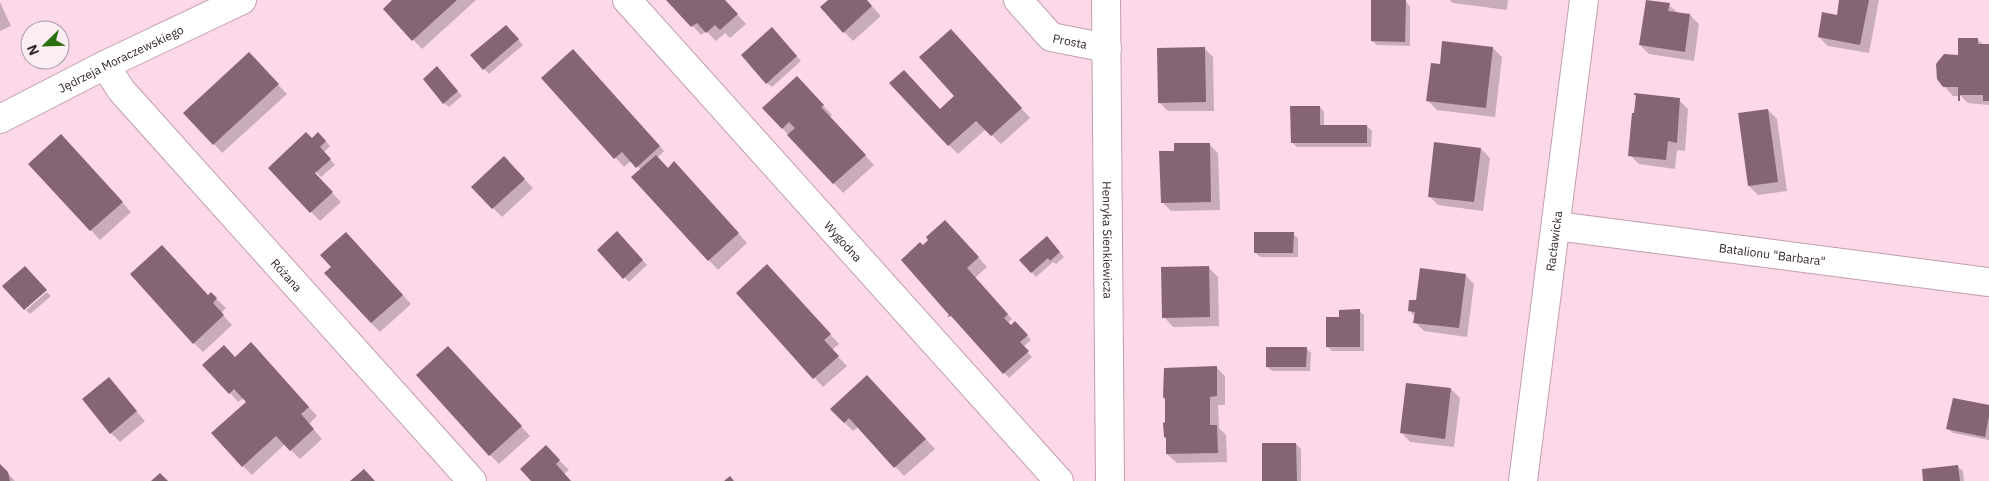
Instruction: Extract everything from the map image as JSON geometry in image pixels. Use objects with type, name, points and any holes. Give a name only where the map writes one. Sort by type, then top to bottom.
[{"type":"street","name":"Jędrzeja Moraczewskiego","points":[[0,119],[242,0]]},
{"type":"street","name":"Wygodna","points":[[627,0],[1059,481]]},
{"type":"street","name":"Prosta","points":[[1018,0],[1051,37],[1107,48]]},
{"type":"street","name":"Henryka Sienkiewicza","points":[[1106,0],[1110,481]]},
{"type":"street","name":"Racławicka","points":[[1523,481],[1584,0]]},
{"type":"street","name":"Różana","points":[[105,66],[121,90],[472,481]]},
{"type":"street","name":"Batalionu \"Barbara\"","points":[[1556,226],[1989,282]]},
{"type":"building","points":[[392,0],[457,0],[412,41],[383,9]]},
{"type":"building","points":[[666,0],[725,0],[738,14],[720,30],[715,25],[706,33],[697,23],[691,27]]},
{"type":"building","points":[[828,0],[867,0],[872,6],[843,33],[820,7]]},
{"type":"building","points":[[1371,0],[1406,0],[1405,42],[1371,41]]},
{"type":"building","points":[[1646,0],[1670,3],[1668,11],[1690,14],[1685,52],[1639,45]]},
{"type":"building","points":[[1839,0],[1869,0],[1860,45],[1818,37],[1822,12],[1837,15]]},
{"type":"building","points":[[506,25],[519,39],[483,70],[470,55]]},
{"type":"building","points":[[772,27],[797,56],[766,84],[741,55]]},
{"type":"building","points":[[951,29],[1022,108],[991,136],[976,121],[948,146],[889,83],[904,70],[940,109],[954,96],[919,57]]},
{"type":"building","points":[[1958,38],[1978,38],[1978,44],[1989,44],[1989,101],[1983,101],[1983,95],[1960,95],[1960,101],[1958,101],[1958,87],[1943,87],[1937,79],[1936,64],[1944,54],[1958,55]]},
{"type":"building","points":[[1442,41],[1493,47],[1486,108],[1426,101],[1431,63],[1440,64]]},
{"type":"building","points":[[1205,47],[1206,102],[1158,103],[1157,48]]},
{"type":"building","points":[[573,49],[660,146],[636,168],[622,152],[614,159],[541,78]]},
{"type":"building","points":[[249,52],[279,84],[213,145],[183,113]]},
{"type":"building","points":[[437,66],[458,91],[443,104],[423,79]]},
{"type":"building","points":[[797,76],[824,105],[821,107],[866,155],[833,184],[787,135],[795,128],[789,122],[782,129],[762,108]]},
{"type":"building","points":[[1634,93],[1680,98],[1677,143],[1668,141],[1666,160],[1628,156],[1632,113],[1634,113],[1636,95]]},
{"type":"building","points":[[1290,106],[1320,106],[1320,125],[1367,125],[1367,143],[1291,143]]},
{"type":"building","points":[[1768,109],[1778,182],[1748,186],[1738,113]]},
{"type":"building","points":[[306,132],[312,138],[318,132],[326,141],[320,147],[331,159],[315,173],[333,192],[310,213],[268,168]]},
{"type":"building","points":[[61,134],[123,202],[90,231],[28,164]]},
{"type":"building","points":[[1434,142],[1481,148],[1474,202],[1428,197]]},
{"type":"building","points":[[1174,143],[1210,143],[1211,202],[1161,203],[1159,151],[1174,151]]},
{"type":"building","points":[[656,155],[668,168],[674,161],[739,233],[708,261],[631,177]]},
{"type":"building","points":[[504,156],[525,179],[492,209],[471,187]]},
{"type":"building","points":[[945,220],[979,257],[967,268],[1008,314],[1004,318],[1011,325],[1015,321],[1028,335],[1020,342],[1029,351],[1003,374],[951,316],[947,317],[949,315],[901,260],[920,242],[923,245],[928,240],[926,237]]},
{"type":"building","points":[[617,231],[643,260],[623,279],[597,250]]},
{"type":"building","points":[[346,232],[403,295],[371,323],[324,273],[331,267],[320,255]]},
{"type":"building","points":[[1254,232],[1294,232],[1293,253],[1254,253]]},
{"type":"building","points":[[1047,236],[1060,252],[1050,261],[1048,258],[1031,273],[1019,260]]},
{"type":"building","points":[[162,245],[208,295],[211,292],[217,298],[213,303],[224,315],[193,344],[130,274]]},
{"type":"building","points":[[767,264],[831,334],[824,340],[839,356],[813,379],[736,293]]},
{"type":"building","points":[[25,266],[47,290],[24,310],[2,286]]},
{"type":"building","points":[[1209,266],[1210,317],[1162,318],[1161,267]]},
{"type":"building","points":[[1420,268],[1466,274],[1459,328],[1413,323],[1415,312],[1408,311],[1409,300],[1416,300]]},
{"type":"building","points":[[1360,309],[1360,347],[1326,347],[1326,317],[1339,317],[1339,310]]},
{"type":"building","points":[[251,342],[309,407],[301,414],[314,429],[290,451],[276,436],[242,467],[211,433],[246,402],[234,389],[229,394],[202,365],[224,345],[235,357]]},
{"type":"building","points":[[448,346],[522,426],[489,456],[416,375]]},
{"type":"building","points":[[1266,347],[1307,347],[1306,367],[1266,367]]},
{"type":"building","points":[[1217,366],[1217,396],[1210,397],[1210,425],[1217,425],[1218,453],[1166,454],[1166,438],[1164,437],[1163,423],[1165,422],[1165,399],[1163,397],[1164,368]]},
{"type":"building","points":[[867,375],[926,439],[894,468],[849,418],[844,423],[830,409]]},
{"type":"building","points":[[109,377],[137,411],[110,434],[82,399]]},
{"type":"building","points":[[1406,383],[1451,388],[1445,439],[1400,433]]},
{"type":"building","points":[[1953,398],[1989,405],[1985,437],[1946,429]]},
{"type":"building","points":[[1262,443],[1296,443],[1297,481],[1262,481]]},
{"type":"building","points":[[546,445],[560,460],[556,464],[571,481],[531,481],[520,469]]},
{"type":"building","points":[[0,464],[8,472],[10,481],[0,481]]},
{"type":"building","points":[[1958,465],[1960,481],[1923,481],[1922,469]]},
{"type":"building","points":[[364,469],[375,481],[350,481]]},
{"type":"building","points":[[160,473],[168,481],[151,481]]},
{"type":"building","points":[[730,476],[734,481],[724,481]]}]
